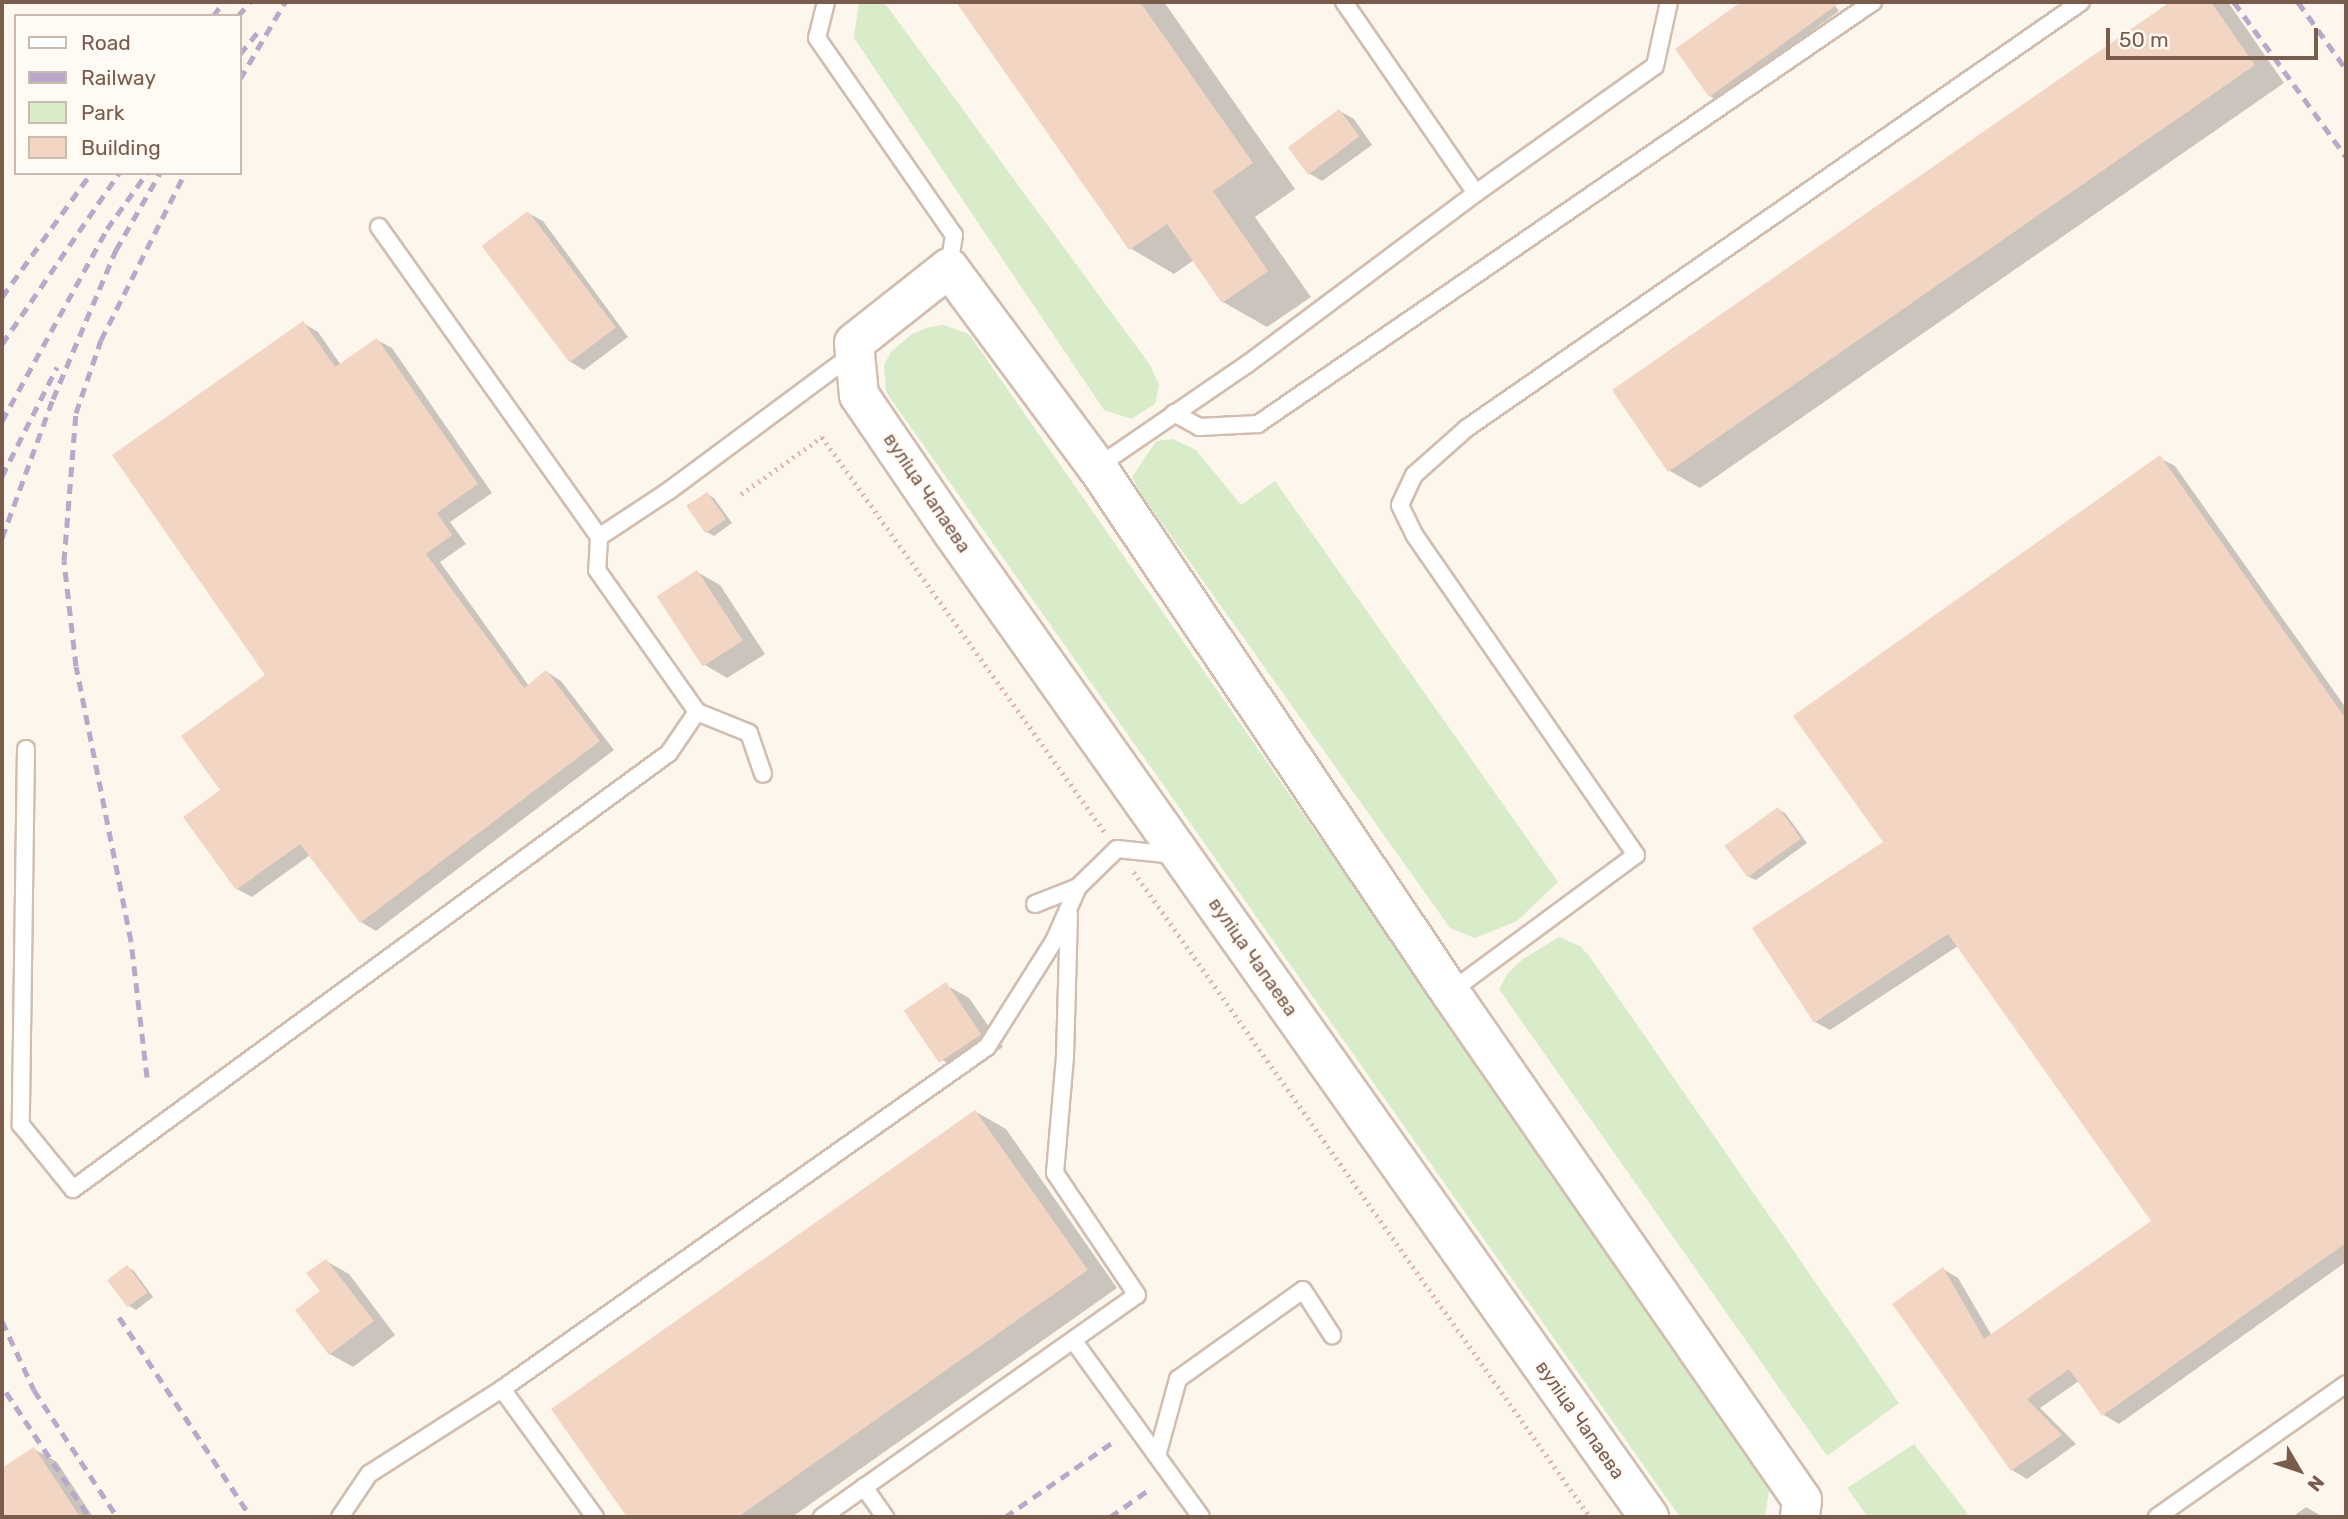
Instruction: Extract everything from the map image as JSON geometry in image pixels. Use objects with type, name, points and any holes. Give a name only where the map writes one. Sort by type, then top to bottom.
[{"type":"street","points":[[855,353],[854,343],[949,268],[1097,467],[1450,992],[1802,1500],[1800,1517]]},
{"type":"street","name":"вуліца Чапаева","points":[[855,353],[859,395],[1181,856],[1649,1517]]},
{"type":"lane","points":[[826,2],[817,38],[954,234],[949,268]]},
{"type":"lane","points":[[1344,2],[1476,193]]},
{"type":"lane","points":[[1097,467],[1246,365],[1476,193],[1655,66],[1669,2]]},
{"type":"lane","points":[[1174,413],[1199,427],[1258,425],[1873,2]]},
{"type":"lane","points":[[1450,992],[1636,855],[1414,534],[1400,505],[1414,475],[1467,428],[2081,2]]},
{"type":"lane","points":[[379,227],[599,537],[597,570],[697,712],[749,733],[763,774]]},
{"type":"lane","points":[[599,537],[670,490],[855,353]]},
{"type":"lane","points":[[26,750],[21,1125],[73,1189],[669,753],[697,712]]},
{"type":"lane","points":[[340,1517],[369,1474],[502,1389],[986,1047],[1054,941],[1078,887],[1117,849],[1181,856]]},
{"type":"lane","points":[[1035,904],[1078,887]]},
{"type":"lane","points":[[822,1517],[1137,1295],[1055,1173],[1065,1056],[1069,905]]},
{"type":"lane","points":[[1157,1456],[1178,1379],[1303,1290],[1332,1335]]},
{"type":"lane","points":[[1073,1340],[1201,1517]]},
{"type":"lane","points":[[2157,1517],[2346,1384]]},
{"type":"lane","points":[[502,1389],[596,1517]]},
{"type":"lane","points":[[864,1488],[885,1517]]},
{"type":"path","points":[[741,494],[822,438],[1590,1517]]},
{"type":"green space","points":[[859,2],[884,2],[1150,365],[1159,385],[1155,404],[1131,419],[1104,410],[854,38]]},
{"type":"green space","points":[[944,325],[969,334],[1770,1484],[1765,1517],[1680,1517],[886,392],[884,365],[891,352],[912,334],[929,327]]},
{"type":"green space","points":[[1173,439],[1196,450],[1241,505],[1275,481],[1558,882],[1517,921],[1475,938],[1450,928],[1142,495],[1132,477],[1156,441]]},
{"type":"green space","points":[[1559,937],[1580,946],[1590,957],[1899,1403],[1827,1456],[1499,989],[1508,973],[1523,959]]},
{"type":"green space","points":[[1914,1444],[1970,1517],[1868,1517],[1847,1488]]},
{"type":"building","points":[[956,2],[1140,2],[1253,163],[1213,191],[1268,271],[1222,303],[1167,224],[1129,250]]},
{"type":"building","points":[[1741,2],[1841,2],[1709,97],[1675,49]]},
{"type":"building","points":[[2170,2],[2211,2],[2255,65],[1668,472],[1612,390]]},
{"type":"building","points":[[1339,109],[1359,136],[1308,175],[1288,148]]},
{"type":"building","points":[[528,211],[616,328],[570,363],[482,246]]},
{"type":"building","points":[[303,321],[335,367],[377,338],[478,484],[437,513],[452,535],[426,554],[524,688],[546,670],[600,741],[360,923],[300,844],[236,890],[183,817],[220,790],[181,736],[265,675],[112,455]]},
{"type":"building","points":[[2160,455],[2346,719],[2346,1243],[2102,1416],[2069,1369],[2027,1399],[2062,1435],[2011,1471],[1892,1304],[1943,1267],[1984,1339],[2151,1221],[1948,934],[1814,1023],[1752,928],[1883,842],[1793,716]]},
{"type":"building","points":[[707,492],[726,519],[705,533],[687,506]]},
{"type":"building","points":[[697,570],[743,640],[702,667],[657,596]]},
{"type":"building","points":[[1778,807],[1801,839],[1748,877],[1725,846]]},
{"type":"building","points":[[946,982],[981,1034],[939,1063],[904,1011]]},
{"type":"building","points":[[975,1110],[1088,1270],[738,1517],[627,1517],[551,1409]]},
{"type":"building","points":[[326,1259],[374,1321],[329,1355],[295,1310],[320,1291],[306,1273]]},
{"type":"building","points":[[127,1265],[147,1292],[127,1307],[107,1280]]},
{"type":"building","points":[[34,1447],[80,1517],[2,1517],[2,1468]]},
{"type":"railway","points":[[215,14],[224,2]]},
{"type":"railway","points":[[240,14],[250,2]]},
{"type":"railway","points":[[242,76],[285,2]]},
{"type":"railway","points":[[2234,2],[2346,157]]},
{"type":"railway","points":[[2298,2],[2346,69]]},
{"type":"railway","points":[[242,52],[258,32]]},
{"type":"railway","points":[[2,297],[90,175]]},
{"type":"railway","points":[[2,344],[118,175]]},
{"type":"railway","points":[[2,421],[107,229],[146,175]]},
{"type":"railway","points":[[2,538],[53,399],[116,250],[159,175]]},
{"type":"railway","points":[[147,1077],[131,941],[76,666],[64,561],[76,413],[101,340],[184,175]]},
{"type":"railway","points":[[2,476],[57,367]]},
{"type":"railway","points":[[119,1317],[251,1517]]},
{"type":"railway","points":[[2,1321],[34,1390],[117,1517]]},
{"type":"railway","points":[[6,1392],[89,1517]]},
{"type":"railway","points":[[1005,1517],[1113,1442]]},
{"type":"railway","points":[[1110,1517],[1147,1491]]}]
